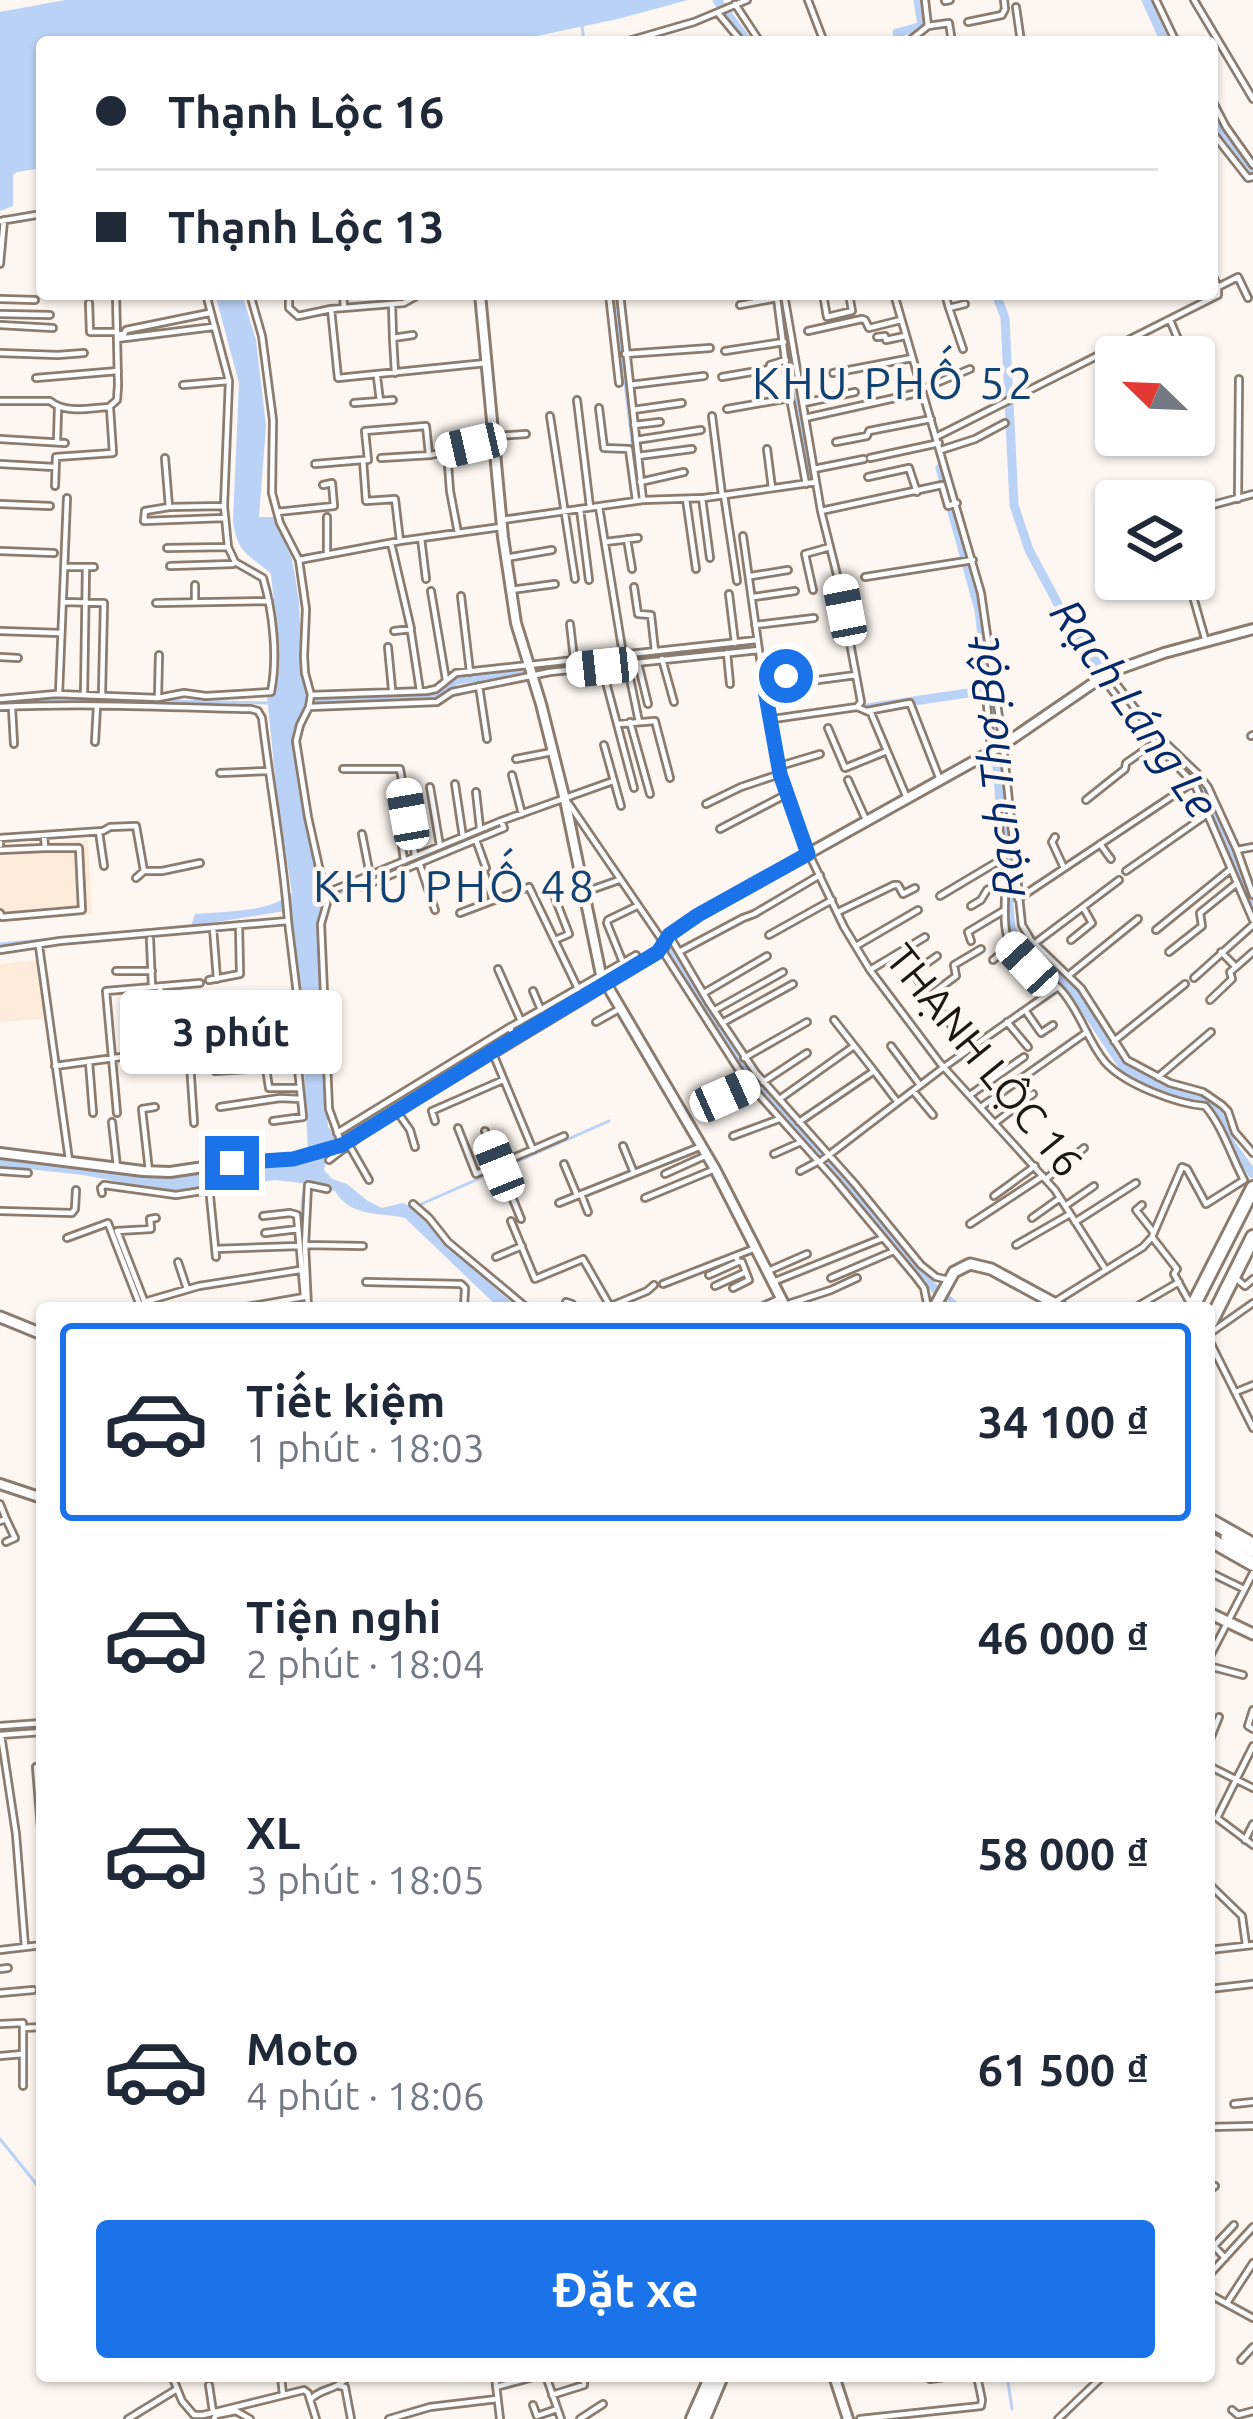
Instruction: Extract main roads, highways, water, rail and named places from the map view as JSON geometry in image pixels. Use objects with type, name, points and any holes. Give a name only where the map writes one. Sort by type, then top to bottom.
[{"type":"highway","points":[[1194,1302],[1251,1195]]},
{"type":"highway","points":[[1215,1302],[1253,1226]]},
{"type":"highway","points":[[1215,1313],[1253,1237]]},
{"type":"highway","points":[[1215,1533],[1253,1555]]},
{"type":"highway","points":[[690,2419],[705,2382]]},
{"type":"highway","points":[[709,2412],[722,2382]]},
{"type":"main road","points":[[936,1302],[964,1265],[982,1265],[1043,1302]]},
{"type":"main road","points":[[0,1317],[36,1332]]},
{"type":"main road","points":[[1215,1616],[1253,1634]]},
{"type":"water","points":[[65,0],[688,0],[537,36],[36,36],[36,169],[13,175],[13,206],[0,211],[0,12]]},
{"type":"water","points":[[217,300],[244,300],[256,340],[266,426],[259,517],[274,517],[292,559],[299,600],[302,675],[308,696],[294,744],[323,897],[318,922],[328,1127],[338,1141],[324,1170],[382,1208],[403,1203],[419,1210],[446,1245],[511,1302],[493,1302],[405,1218],[358,1210],[335,1191],[318,1185],[275,1180],[173,1192],[0,1166],[0,1159],[28,1159],[161,1176],[301,1161],[308,1151],[292,914],[285,911],[191,926],[195,914],[259,908],[292,893],[267,696],[275,694],[279,666],[271,574],[245,552],[233,521],[239,383]]},
{"type":"waterway","points":[[717,0],[744,36]]},
{"type":"waterway","name":"Rạch Láng Le","points":[[898,36],[922,26],[918,0]]},
{"type":"waterway","points":[[1146,0],[1162,36]]},
{"type":"waterway","points":[[582,26],[583,36]]},
{"type":"waterway","points":[[1218,127],[1253,176]]},
{"type":"waterway","points":[[615,300],[639,498]]},
{"type":"waterway","name":"Rạch Láng Le","points":[[998,300],[1005,318],[1014,505],[1029,550],[1115,691],[1202,787],[1253,909]]},
{"type":"waterway","points":[[780,305],[807,471]]},
{"type":"waterway","name":"Rạch Thợ Bột","points":[[940,468],[979,610],[1011,928],[1020,946],[1075,994],[1124,1068],[1150,1083],[1215,1106],[1231,1144],[1253,1174]]},
{"type":"waterway","points":[[294,701],[436,696],[456,680],[749,647]]},
{"type":"waterway","points":[[867,708],[988,690]]},
{"type":"waterway","points":[[0,703],[66,699],[268,703]]},
{"type":"waterway","points":[[328,898],[494,828]]},
{"type":"waterway","points":[[0,944],[189,926]]},
{"type":"waterway","points":[[667,949],[748,1077],[918,1274],[950,1302]]},
{"type":"waterway","points":[[417,1206],[609,1121]]},
{"type":"waterway","points":[[303,1261],[306,1181]]},
{"type":"waterway","points":[[0,1731],[36,1728]]},
{"type":"waterway","points":[[0,2139],[36,2184]]},
{"type":"waterway","points":[[1008,2382],[1012,2409]]},
{"type":"district","name":"KHU PHỐ 52","points":[[894,382]]},
{"type":"district","name":"KHU PHỐ 48","points":[[455,885]]}]
